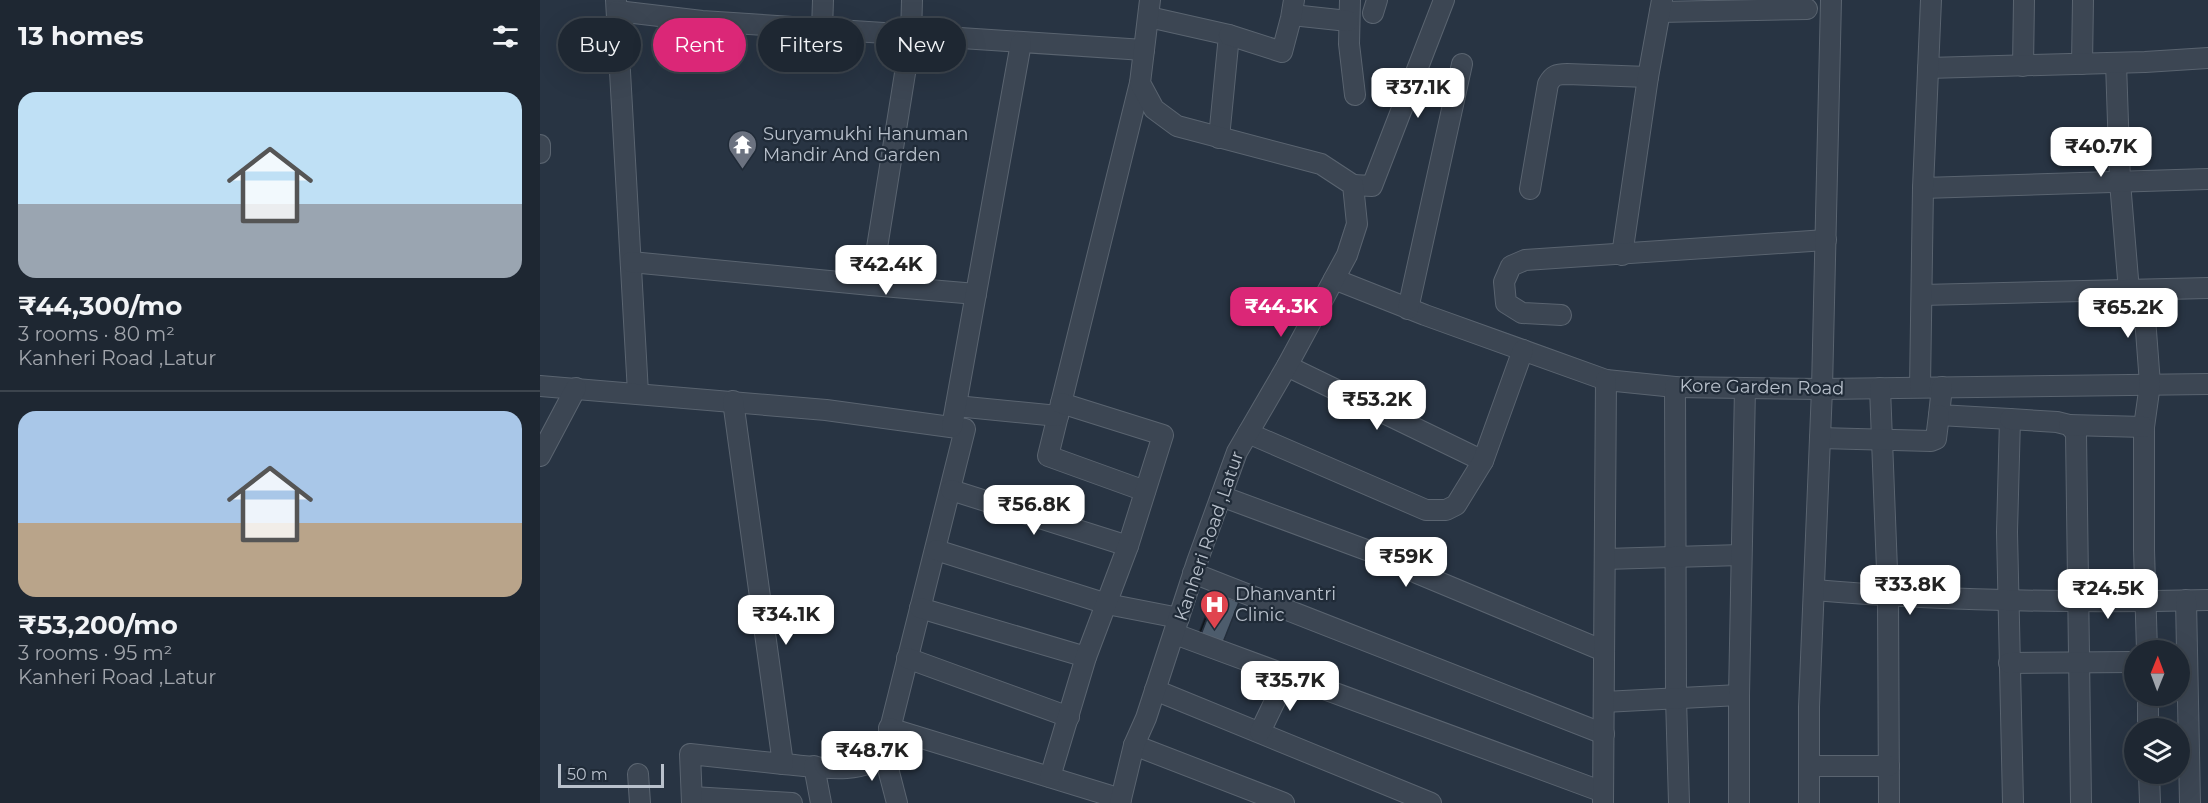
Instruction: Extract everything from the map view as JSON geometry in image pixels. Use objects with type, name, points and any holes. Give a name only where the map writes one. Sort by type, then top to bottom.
[{"type":"street","points":[[822,18],[823,0]]},
{"type":"street","points":[[912,0],[912,18]]},
{"type":"street","points":[[1350,0],[1348,21],[1354,95]]},
{"type":"street","points":[[1140,83],[1154,109],[1177,126],[1321,164],[1353,185],[1372,186],[1444,0]]},
{"type":"street","points":[[1809,803],[1809,707],[1822,389],[1831,0]]},
{"type":"street","points":[[1920,387],[1923,188],[1931,0]]},
{"type":"street","points":[[2023,66],[2025,0]]},
{"type":"street","points":[[2082,64],[2083,0]]},
{"type":"street","points":[[638,393],[616,6],[702,21],[758,25]]},
{"type":"street","points":[[1622,255],[1648,77],[1661,6],[1807,9]]},
{"type":"street","points":[[1145,491],[1048,456],[1140,83],[1149,9],[1282,52],[1293,7],[1348,21]]},
{"type":"street","points":[[1219,138],[1229,35]]},
{"type":"street","points":[[966,40],[1144,50]]},
{"type":"street","points":[[952,427],[1021,43]]},
{"type":"street","points":[[1928,69],[2208,58]]},
{"type":"street","points":[[2116,63],[2120,182],[2150,384],[2144,427],[2147,640]]},
{"type":"street","points":[[1408,309],[1462,64]]},
{"type":"street","points":[[871,285],[905,72]]},
{"type":"street","points":[[1530,189],[1548,84],[1552,77],[1567,74],[1648,77]]},
{"type":"street","points":[[540,146],[540,153]]},
{"type":"street","points":[[1923,188],[2208,179]]},
{"type":"street","name":"Kanheri Road ,Latur","points":[[1120,801],[1134,745],[1146,718],[1193,573],[1237,452],[1347,255],[1357,224],[1353,185]]},
{"type":"street","points":[[1561,315],[1522,313],[1506,303],[1504,282],[1511,266],[1525,260],[1826,240]]},
{"type":"street","points":[[631,262],[976,294]]},
{"type":"street","name":"Kore Garden Road","points":[[1334,279],[1408,309],[1606,380],[1675,387],[1822,389],[2208,384]]},
{"type":"street","points":[[1922,295],[2208,288]]},
{"type":"street","points":[[1248,432],[1426,510],[1446,510],[1456,505],[1483,462],[1523,350]]},
{"type":"street","points":[[1287,366],[1483,462]]},
{"type":"street","points":[[936,549],[1177,626],[1287,676],[1603,797],[1606,380]]},
{"type":"street","points":[[540,386],[826,410],[965,429],[884,753],[877,761],[857,768],[783,764],[690,754],[692,800],[792,803]]},
{"type":"street","points":[[1675,387],[1676,698],[1679,803]]},
{"type":"street","points":[[1820,438],[1931,441],[1936,439],[1942,387]]},
{"type":"street","points":[[540,456],[576,388]]},
{"type":"street","points":[[1738,803],[1745,388]]},
{"type":"street","points":[[1880,388],[1888,596],[1889,803]]},
{"type":"street","points":[[733,402],[783,764]]},
{"type":"street","points":[[956,406],[1060,409],[1163,435],[1128,546],[1086,657],[1050,777]]},
{"type":"street","points":[[1939,415],[2068,425],[2144,427]]},
{"type":"street","points":[[2010,419],[2008,601],[2013,803]]},
{"type":"street","points":[[2068,425],[2076,432],[2077,443],[2081,803]]},
{"type":"street","points":[[951,490],[1128,546]]},
{"type":"street","points":[[1221,496],[1388,558],[1417,573],[1604,651]]},
{"type":"street","points":[[1605,559],[1741,555]]},
{"type":"street","points":[[1193,573],[1604,734]]},
{"type":"street","points":[[1814,590],[1888,596],[2008,601],[2208,600]]},
{"type":"street","points":[[2186,600],[2190,803]]},
{"type":"street","points":[[920,608],[1086,657]]},
{"type":"street","points":[[907,658],[1069,717]]},
{"type":"street","points":[[2009,663],[2124,662]]},
{"type":"street","points":[[1260,732],[1287,676]]},
{"type":"street","points":[[1155,690],[1431,803]]},
{"type":"street","points":[[1604,702],[1739,695]]},
{"type":"street","points":[[890,728],[1120,801]]},
{"type":"street","points":[[1134,745],[1284,803]]},
{"type":"street","points":[[884,753],[897,803]]},
{"type":"street","points":[[814,766],[821,803]]},
{"type":"street","points":[[1809,766],[1889,766]]},
{"type":"street","points":[[638,774],[640,803]]},
{"type":"street","points":[[2149,784],[2150,803]]},
{"type":"building","points":[[1217,593],[1239,602],[1222,645],[1200,637]]},
{"type":"place","name":"Suryamukhi Hanuman Mandir And Garden","points":[[742,170]]},
{"type":"place","name":"Dhanvantri Clinic","points":[[1214,630]]}]
